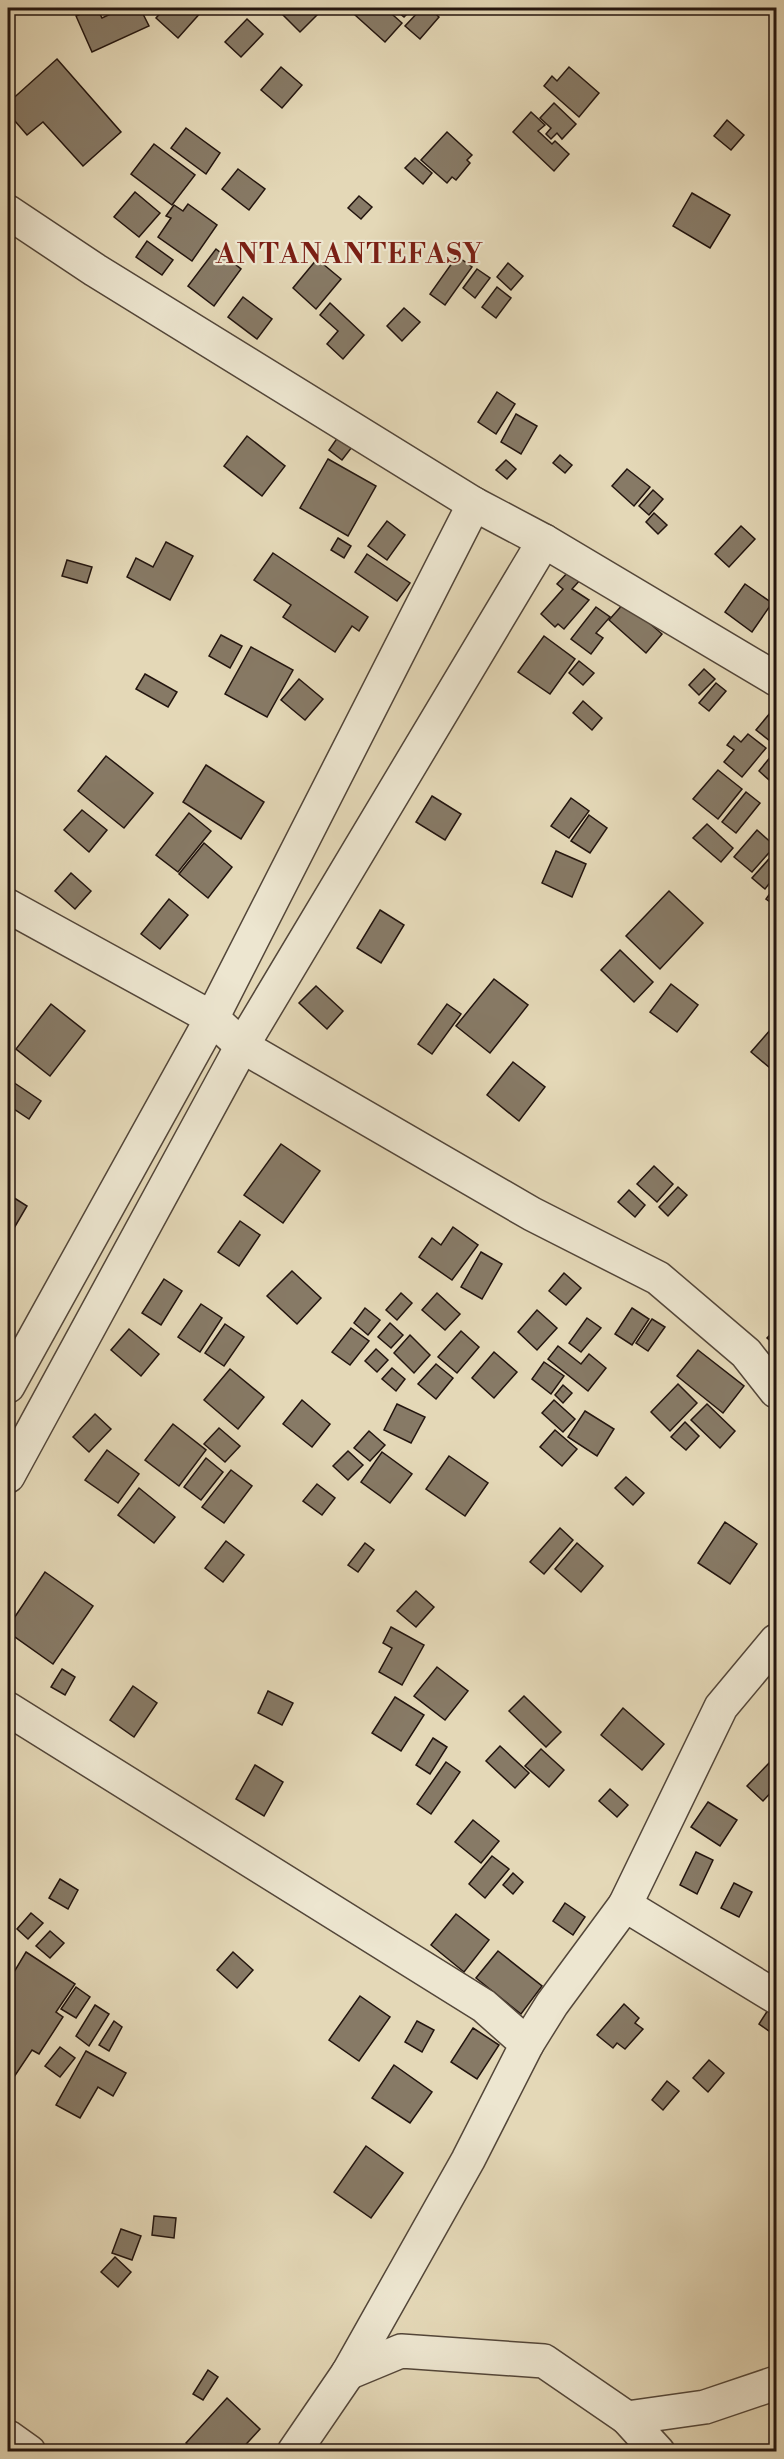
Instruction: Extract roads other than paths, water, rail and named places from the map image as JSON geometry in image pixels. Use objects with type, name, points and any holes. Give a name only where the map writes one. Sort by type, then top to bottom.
[{"type":"street","points":[[8,212],[95,270],[474,504],[544,542],[777,679]]},
{"type":"street","points":[[8,1386],[212,1018],[474,504]]},
{"type":"street","points":[[8,1476],[242,1046],[544,542]]},
{"type":"street","points":[[8,906],[212,1018],[242,1046],[532,1214],[658,1278],[746,1353],[777,1392]]},
{"type":"street","points":[[294,2451],[348,2373],[468,2160],[527,2044],[559,1994],[625,1905],[722,1707],[777,1641]]},
{"type":"street","points":[[8,1709],[484,2006],[527,2044]]},
{"type":"street","points":[[625,1905],[777,1997]]},
{"type":"street","points":[[348,2373],[401,2351],[544,2361],[627,2418],[658,2451]]},
{"type":"street","points":[[627,2418],[705,2407],[777,2383]]},
{"type":"street","points":[[8,2437],[29,2451]]},
{"type":"district","name":"ANTANANTEFASY","points":[[350,254]]}]
